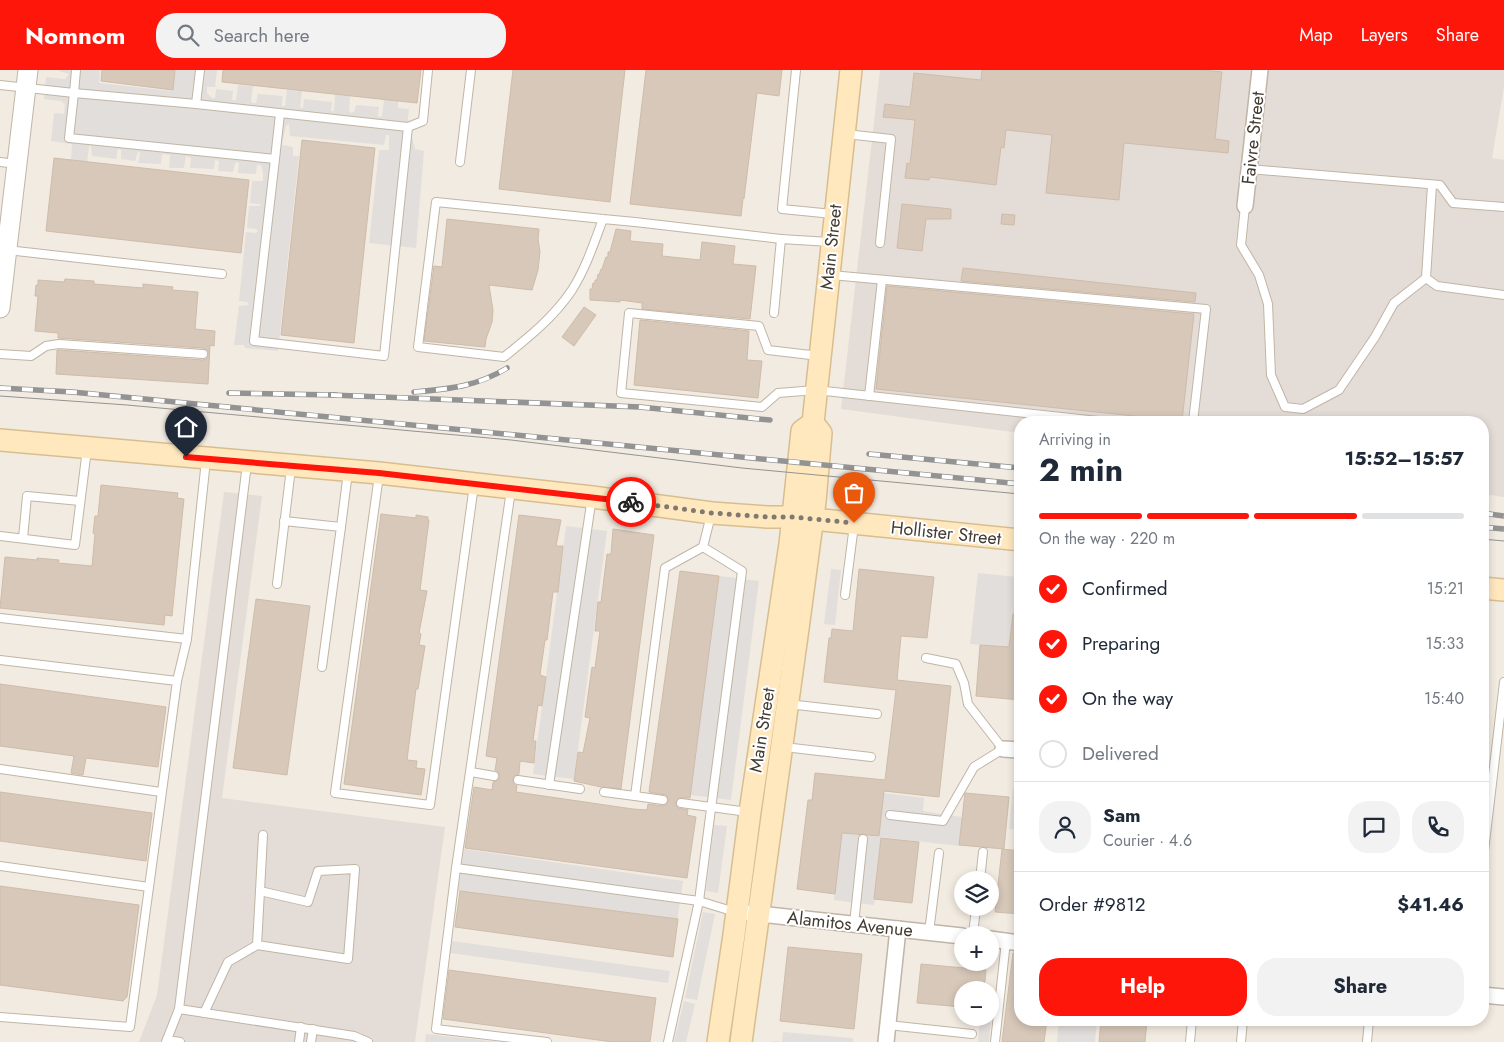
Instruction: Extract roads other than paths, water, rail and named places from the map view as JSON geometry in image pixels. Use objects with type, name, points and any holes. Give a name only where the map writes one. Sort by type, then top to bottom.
[{"type":"main road","name":"Main Street","points":[[718,1042],[750,812],[803,518],[822,433],[813,424],[851,70]]},
{"type":"main road","name":"Hollister Street","points":[[0,440],[379,473],[592,497],[712,513],[803,518],[1014,539]]},
{"type":"main road","name":"Main Street","points":[[741,1042],[788,704],[803,518]]},
{"type":"main road","points":[[1489,589],[1504,590]]},
{"type":"street","name":"Faivre Street","points":[[1245,206],[1260,70]]},
{"type":"street","points":[[0,306],[7,250],[10,195],[8,163],[27,79]]},
{"type":"street","points":[[1003,750],[1014,750]]},
{"type":"street","name":"Alamitos Avenue","points":[[737,912],[954,935]]},
{"type":"street","points":[[886,1042],[898,929]]},
{"type":"street","points":[[999,940],[1013,942]]},
{"type":"street","points":[[1489,996],[1504,997]]},
{"type":"lane","points":[[76,70],[69,138],[275,159]]},
{"type":"lane","points":[[196,104],[200,70]]},
{"type":"lane","points":[[0,85],[27,79],[74,93],[408,127],[422,121],[428,70]]},
{"type":"lane","points":[[460,162],[471,70]]},
{"type":"lane","points":[[796,70],[782,209],[835,214]]},
{"type":"lane","points":[[280,114],[254,341],[384,356],[408,127]]},
{"type":"lane","points":[[844,133],[891,139],[880,244]]},
{"type":"lane","points":[[1249,169],[1440,185],[1453,203],[1504,207]]},
{"type":"lane","points":[[1245,206],[1240,245],[1259,275],[1268,304],[1270,375],[1285,407],[1303,409],[1339,390],[1375,337],[1394,303],[1426,278],[1432,185]]},
{"type":"lane","points":[[602,219],[586,264],[572,290],[537,331],[504,357],[418,347],[436,202],[602,219],[781,239],[832,243]]},
{"type":"lane","points":[[774,313],[781,239]]},
{"type":"lane","points":[[7,250],[222,274]]},
{"type":"lane","points":[[828,275],[1206,309],[1194,416]]},
{"type":"lane","points":[[1426,278],[1437,286],[1504,295]]},
{"type":"lane","points":[[869,396],[882,280]]},
{"type":"lane","points":[[819,356],[768,350],[759,326],[629,313],[621,393],[762,408],[778,392],[816,390],[1052,416]]},
{"type":"lane","points":[[0,354],[31,356],[46,346],[59,344],[203,354]]},
{"type":"lane","points":[[0,536],[76,545],[87,449]]},
{"type":"lane","points":[[0,1016],[130,1027],[177,681],[187,640],[206,458]]},
{"type":"lane","points":[[180,1042],[167,1041],[179,1009],[247,462]]},
{"type":"lane","points":[[277,584],[292,466]]},
{"type":"lane","points":[[322,667],[348,471]]},
{"type":"lane","points":[[379,473],[335,793],[430,805],[474,483]]},
{"type":"lane","points":[[511,488],[456,868],[436,1029],[547,1042]]},
{"type":"lane","points":[[23,538],[27,496],[80,501]]},
{"type":"lane","points":[[549,785],[592,497]]},
{"type":"lane","points":[[635,796],[665,568],[703,547],[712,513]]},
{"type":"lane","points":[[284,521],[341,526]]},
{"type":"lane","points":[[845,595],[854,523]]},
{"type":"lane","points":[[668,1042],[699,901],[742,571],[703,547]]},
{"type":"lane","points":[[0,618],[187,640]]},
{"type":"lane","points":[[890,815],[943,820],[974,768],[1003,750],[968,704],[964,683],[956,664],[926,658]]},
{"type":"lane","points":[[0,660],[177,681]]},
{"type":"lane","points":[[1489,809],[1504,682]]},
{"type":"lane","points":[[788,704],[877,714]]},
{"type":"lane","points":[[782,747],[872,757]]},
{"type":"lane","points":[[0,769],[162,792]]},
{"type":"lane","points":[[471,772],[494,776]]},
{"type":"lane","points":[[518,780],[580,789]]},
{"type":"lane","points":[[604,792],[663,800]]},
{"type":"lane","points":[[682,804],[750,812]]},
{"type":"lane","points":[[257,944],[263,835]]},
{"type":"lane","points":[[854,924],[863,839]]},
{"type":"lane","points":[[981,871],[983,852]]},
{"type":"lane","points":[[929,932],[939,853]]},
{"type":"lane","points":[[0,866],[149,887]]},
{"type":"lane","points":[[456,868],[699,901],[737,912]]},
{"type":"lane","points":[[204,1013],[228,962],[257,944],[348,959],[355,869],[318,871],[308,902],[260,891]]},
{"type":"lane","points":[[995,1042],[1013,942]]},
{"type":"lane","points":[[179,1009],[313,1029],[368,1042]]},
{"type":"lane","points":[[888,1025],[972,1034]]},
{"type":"lane","points":[[1190,1042],[1191,1026]]},
{"type":"lane","points":[[1242,1042],[1243,1026]]},
{"type":"lane","points":[[1367,1042],[1368,1026]]},
{"type":"lane","points":[[299,1042],[301,1027]]},
{"type":"lane","points":[[311,1042],[313,1029]]},
{"type":"tram line","points":[[0,396],[127,405],[511,440],[742,468],[1014,493]]},
{"type":"tram line","points":[[1489,540],[1504,541]]},
{"type":"railway","points":[[414,392],[462,386],[484,379],[507,368]]},
{"type":"railway","points":[[0,388],[72,392],[1014,483]]},
{"type":"railway","points":[[229,393],[336,395]]},
{"type":"railway","points":[[331,395],[640,407],[770,420]]},
{"type":"railway","points":[[869,454],[1014,467]]},
{"type":"railway","points":[[1489,514],[1504,516]]},
{"type":"railway","points":[[1489,528],[1504,529]]}]
